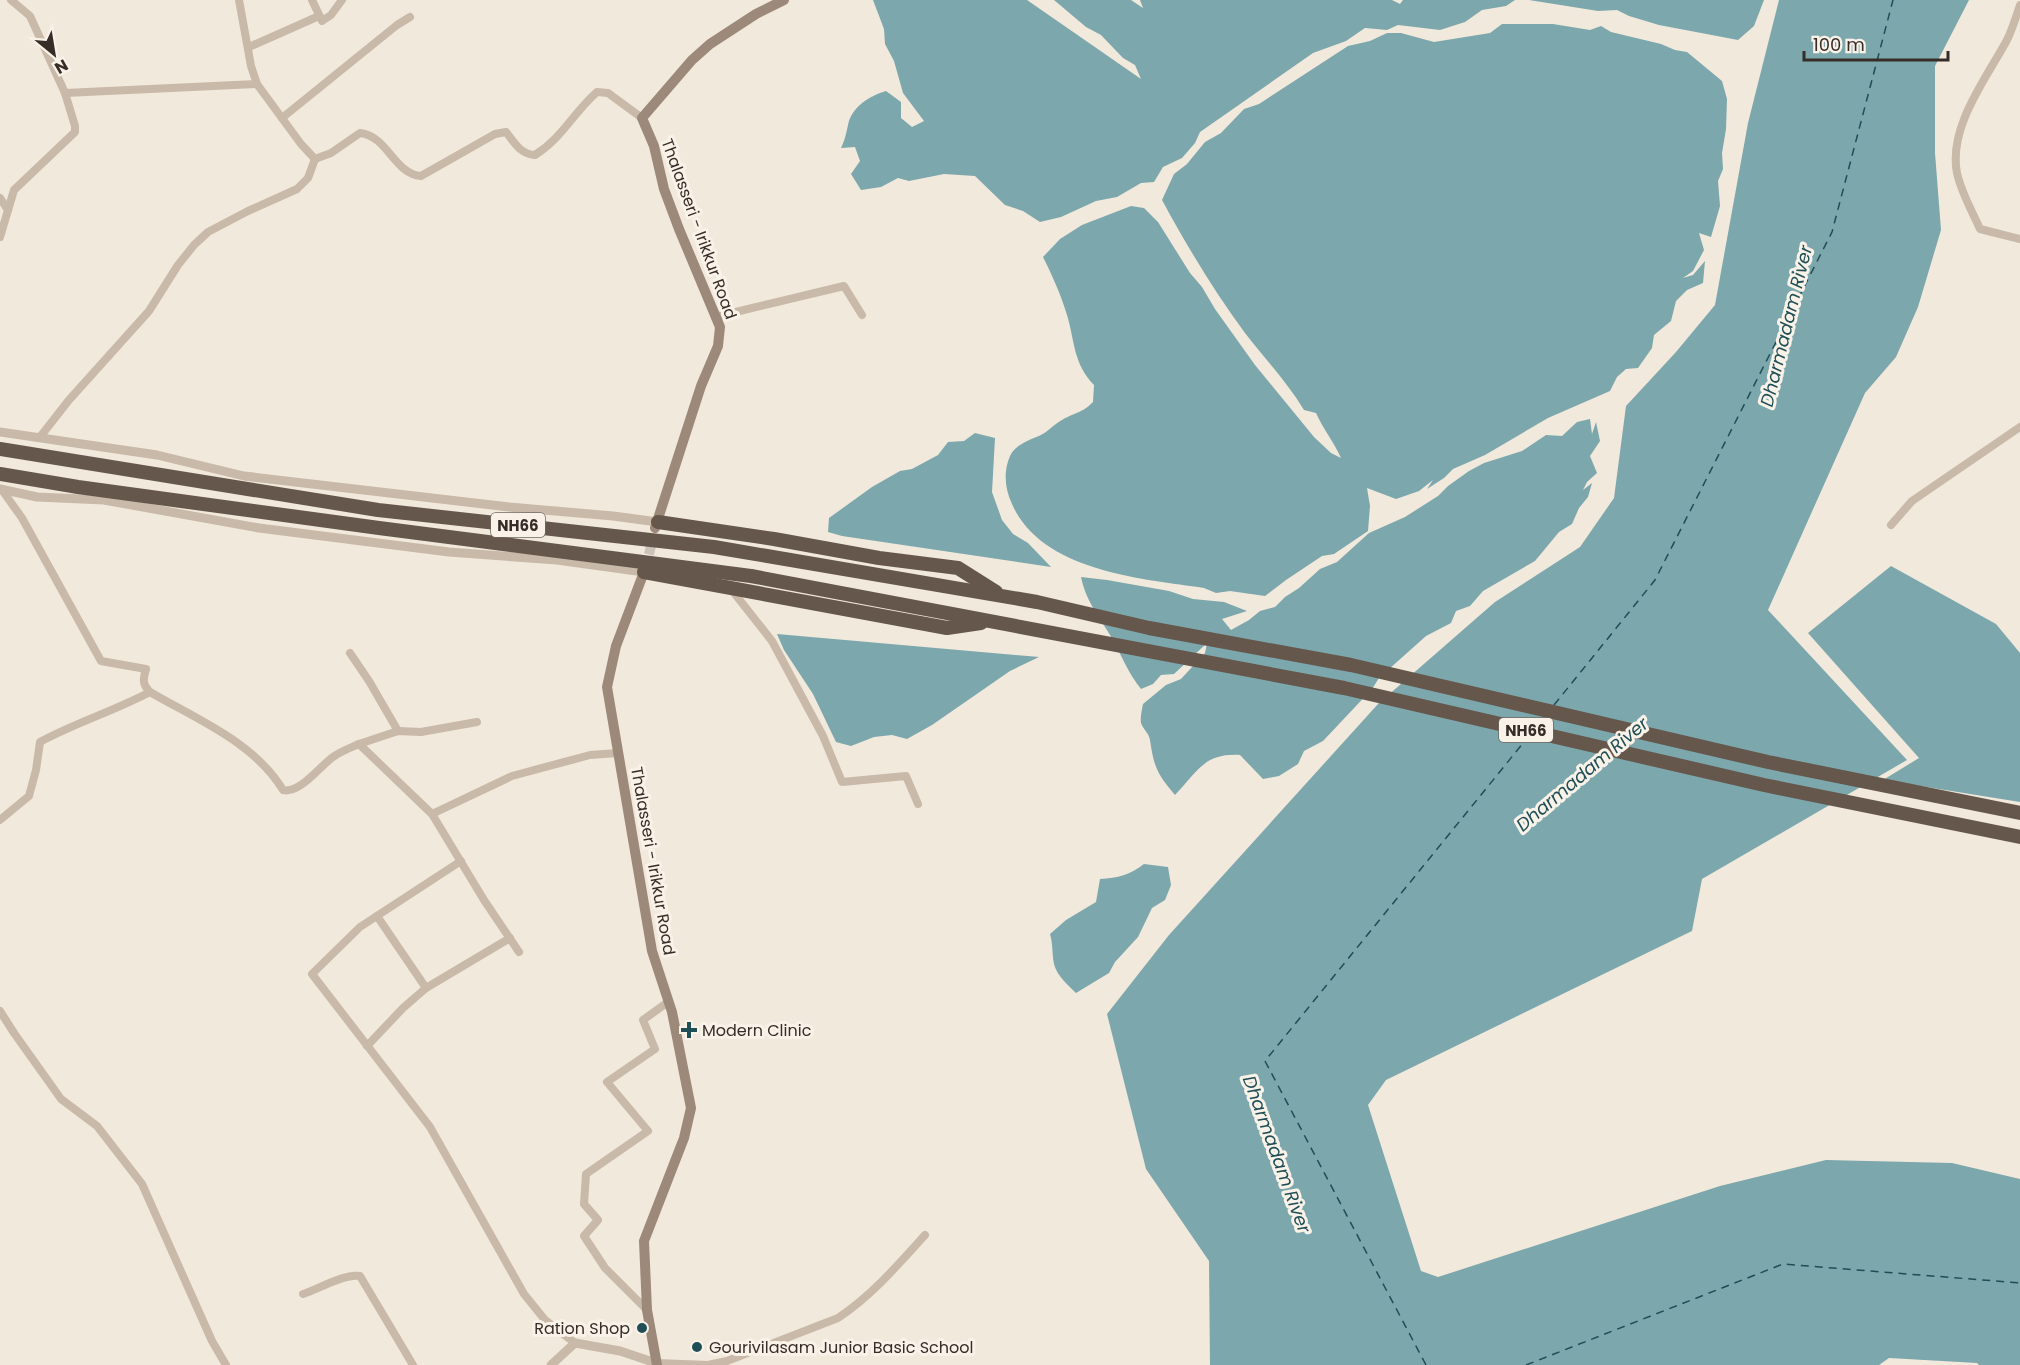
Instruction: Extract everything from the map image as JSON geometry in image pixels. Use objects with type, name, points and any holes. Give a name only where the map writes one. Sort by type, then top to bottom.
[{"type":"highway","name":"NH66","points":[[0,449],[378,510],[714,547],[1037,602],[1149,628],[1351,665],[1768,762],[2020,813]]},
{"type":"highway","name":"NH66","points":[[0,474],[367,527],[717,571],[1344,688],[1764,786],[2020,837]]},
{"type":"highway","points":[[657,525],[774,539],[879,558],[958,568],[1000,596]]},
{"type":"highway","points":[[644,572],[947,628],[992,621]]},
{"type":"main road","points":[[642,118],[704,49],[730,30],[784,0]]},
{"type":"main road","name":"Thalasseri - Irikkur Road","points":[[642,118],[654,146],[664,189],[720,327],[718,346],[701,386],[657,525]]},
{"type":"main road","name":"Thalasseri - Irikkur Road","points":[[644,572],[616,646],[607,687],[652,951],[668,1002],[690,1108],[684,1138],[645,1241],[647,1310],[656,1364]]},
{"type":"street","points":[[0,237],[14,190],[75,132],[65,93],[30,16],[11,0]]},
{"type":"street","points":[[238,0],[251,66],[257,84],[315,159]]},
{"type":"street","points":[[312,0],[322,21],[326,20],[342,0]]},
{"type":"street","points":[[2020,6],[2008,38],[1976,93],[1955,148],[1957,173],[1980,229],[2020,239]]},
{"type":"street","points":[[249,48],[319,16]]},
{"type":"street","points":[[282,118],[397,25],[410,18]]},
{"type":"street","points":[[65,93],[257,84]]},
{"type":"street","points":[[40,437],[69,400],[149,311],[194,244],[208,232],[297,189],[308,178],[315,159],[331,153],[360,133],[369,134],[378,140],[407,172],[414,176],[421,176],[495,134],[506,132],[520,150],[526,154],[535,155],[558,138],[597,92],[609,93],[622,101],[633,114],[642,118]]},
{"type":"street","points":[[0,198],[8,210]]},
{"type":"street","points":[[715,317],[844,286],[862,315]]},
{"type":"street","points":[[1891,525],[1912,501],[2020,427]]},
{"type":"street","points":[[0,432],[157,456],[244,476],[509,507],[613,516],[657,525]]},
{"type":"street","points":[[1,490],[37,497],[104,500],[259,528],[449,552],[557,560],[644,572]]},
{"type":"street","points":[[1,490],[22,518],[101,661],[146,669],[144,686],[150,692],[234,741],[260,760],[274,775],[283,790],[290,791],[298,787],[332,758],[359,744],[398,731],[421,732],[477,722]]},
{"type":"street","points":[[731,589],[772,641],[823,736],[842,782],[906,776],[918,804]]},
{"type":"street","points":[[350,653],[398,731]]},
{"type":"street","points":[[0,820],[29,796],[40,742],[122,707],[150,692]]},
{"type":"street","points":[[359,744],[432,814],[519,952]]},
{"type":"street","points":[[432,814],[512,776],[590,755],[618,753]]},
{"type":"street","points":[[461,861],[360,927],[312,974],[430,1127],[524,1294],[545,1320],[575,1342],[620,1351],[656,1364],[708,1365],[727,1361],[838,1318],[853,1308],[886,1277],[925,1235]]},
{"type":"street","points":[[377,916],[426,988]]},
{"type":"street","points":[[367,1046],[403,1008],[426,988],[510,938]]},
{"type":"street","points":[[647,1310],[605,1268],[584,1236],[598,1220],[585,1204],[586,1174],[648,1131],[607,1082],[655,1049],[643,1020],[668,1002]]},
{"type":"street","points":[[0,1011],[61,1099],[97,1126],[142,1184],[212,1341],[226,1365]]},
{"type":"street","points":[[303,1294],[344,1277],[360,1276],[413,1365]]},
{"type":"street","points":[[551,1365],[575,1342]]},
{"type":"water","points":[[873,0],[1027,0],[1141,79],[1135,65],[1123,58],[1101,35],[1086,27],[1054,0],[1131,0],[1143,8],[1140,0],[1392,0],[1400,4],[1403,0],[1515,0],[1506,6],[1482,10],[1465,22],[1440,30],[1398,25],[1387,30],[1365,28],[1346,41],[1313,53],[1200,132],[1195,143],[1182,158],[1163,167],[1154,182],[1141,183],[1117,197],[1096,201],[1061,217],[1040,222],[1023,211],[1005,205],[975,176],[944,174],[909,181],[898,178],[881,187],[861,190],[851,174],[860,161],[855,147],[841,148],[853,112],[868,99],[886,91],[901,102],[901,118],[912,127],[924,121],[903,93],[894,61],[885,44],[884,29]]},
{"type":"water","points":[[1529,0],[1764,0],[1754,26],[1738,40],[1659,25],[1617,10],[1598,11]]},
{"type":"water","name":"Dharmadam River","points":[[1779,0],[1969,0],[1935,66],[1935,153],[1941,230],[1918,307],[1896,357],[1865,393],[1768,610],[1907,760],[1702,879],[1692,931],[1386,1080],[1368,1105],[1421,1271],[1438,1277],[1720,1186],[1826,1160],[1952,1163],[2020,1179],[2020,1365],[1979,1365],[1977,1363],[1889,1358],[1879,1365],[1210,1365],[1209,1261],[1146,1169],[1107,1014],[1169,935],[1378,704],[1495,602],[1580,547],[1614,498],[1626,406],[1676,352],[1715,305],[1748,123]]},
{"type":"water","points":[[1502,24],[1553,24],[1590,30],[1601,26],[1611,32],[1687,52],[1722,81],[1727,99],[1722,153],[1723,169],[1718,181],[1720,206],[1711,237],[1699,233],[1704,250],[1693,271],[1683,278],[1693,275],[1705,261],[1703,283],[1687,290],[1676,301],[1671,321],[1654,335],[1652,348],[1638,368],[1626,369],[1617,377],[1610,391],[1548,418],[1485,455],[1453,469],[1427,489],[1433,480],[1419,491],[1396,499],[1367,488],[1370,506],[1368,531],[1334,554],[1322,556],[1265,596],[1230,591],[1216,593],[1204,588],[1123,575],[1069,558],[1045,544],[1026,526],[1012,504],[1006,480],[1008,462],[1012,452],[1019,446],[1089,406],[1093,402],[1094,385],[1078,360],[1065,308],[1043,257],[1060,239],[1082,225],[1131,206],[1144,208],[1158,222],[1190,273],[1255,365],[1314,437],[1331,453],[1341,458],[1316,413],[1304,410],[1245,333],[1201,268],[1162,200],[1174,174],[1187,164],[1205,142],[1221,133],[1244,109],[1259,104],[1348,46],[1370,41],[1387,33],[1401,33],[1434,42],[1490,33]]},
{"type":"water","points":[[1590,419],[1592,434],[1596,422],[1600,441],[1590,456],[1597,473],[1587,482],[1583,490],[1592,483],[1588,497],[1579,508],[1572,524],[1559,532],[1535,561],[1483,591],[1470,606],[1456,611],[1451,623],[1426,636],[1379,678],[1372,689],[1323,741],[1304,751],[1298,764],[1279,776],[1263,779],[1240,755],[1218,757],[1196,771],[1175,795],[1155,764],[1149,738],[1141,723],[1143,704],[1166,685],[1181,679],[1205,653],[1207,643],[1174,674],[1161,675],[1153,684],[1141,689],[1090,602],[1081,577],[1169,591],[1193,599],[1224,602],[1247,611],[1222,619],[1231,630],[1260,611],[1275,607],[1320,569],[1337,562],[1369,533],[1405,517],[1438,496],[1469,471],[1484,463],[1522,451],[1546,435],[1562,436],[1577,422]]},
{"type":"water","points":[[975,433],[995,438],[992,492],[1002,520],[1013,534],[1028,543],[1051,567],[828,532],[829,518],[872,487],[900,471],[912,469],[938,455],[948,442],[964,441]]},
{"type":"water","points":[[1891,566],[1996,624],[2020,653],[2020,802],[1883,780],[1919,758],[1808,633]]},
{"type":"water","points":[[777,634],[1039,657],[1010,671],[932,725],[907,739],[892,735],[874,737],[851,746],[836,742],[813,694],[784,650]]},
{"type":"water","points":[[1144,864],[1168,867],[1171,885],[1165,900],[1152,908],[1138,937],[1115,962],[1109,973],[1076,993],[1055,968],[1050,934],[1066,920],[1096,902],[1100,879],[1124,875]]},
{"type":"ferry route","points":[[1554,705],[1655,580],[1832,232],[1893,0]]},
{"type":"ferry route","points":[[1537,726],[1545,716]]},
{"type":"ferry route","points":[[1426,1365],[1265,1061],[1528,737]]},
{"type":"ferry route","points":[[1526,1365],[1783,1264],[2020,1283]]},
{"type":"tunnel","points":[[645,569],[654,535]]},
{"type":"place","name":"Modern Clinic","points":[[689,1030]]},
{"type":"place","name":"Ration Shop","points":[[642,1328]]},
{"type":"place","name":"Gourivilasam Junior Basic School","points":[[697,1347]]}]
